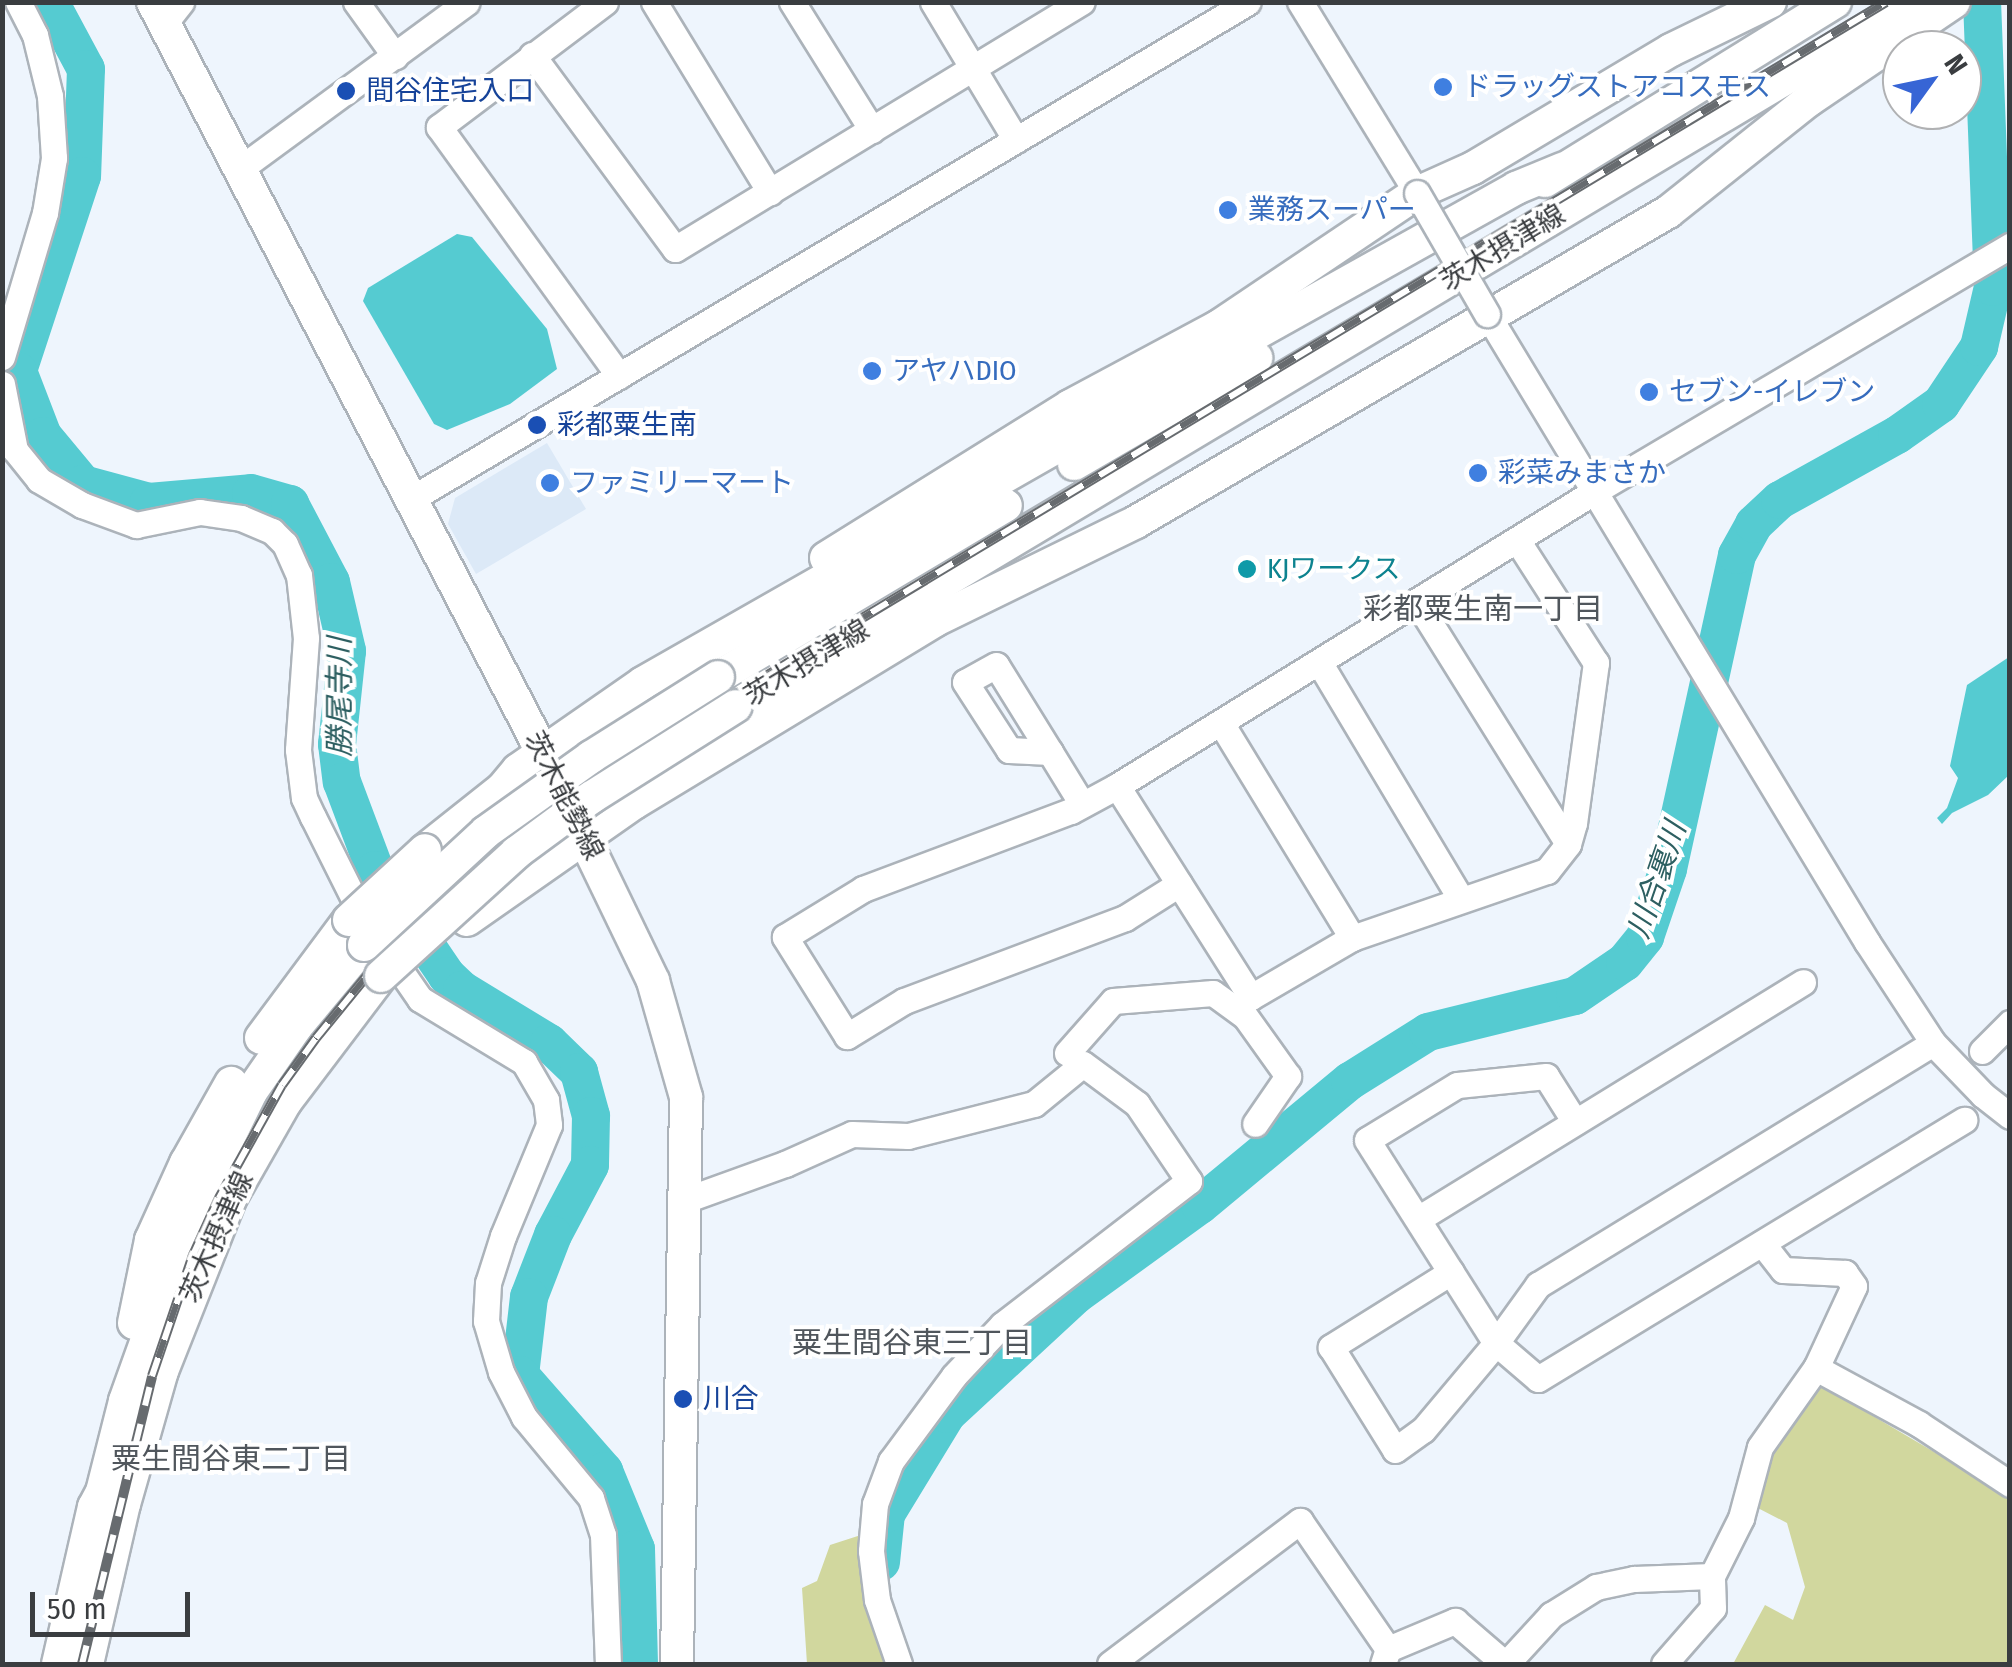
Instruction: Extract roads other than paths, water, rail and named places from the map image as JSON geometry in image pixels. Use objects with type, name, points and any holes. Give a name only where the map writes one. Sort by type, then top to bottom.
[{"type":"main road","points":[[748,620],[787,585],[884,518],[1092,393],[1191,343],[1418,193],[1473,168],[1672,50],[1770,2]]},
{"type":"main road","name":"茨木摂津線","points":[[58,1664],[94,1507],[102,1492],[152,1315],[218,1154],[356,933],[486,832],[604,748],[1346,305],[1835,2]]},
{"type":"main road","points":[[934,621],[1136,522],[1668,212],[1910,13],[1954,2]]},
{"type":"main road","name":"茨木能勢線","points":[[166,10],[241,168],[543,753],[653,981],[682,1081],[685,1200],[677,1664]]},
{"type":"main road","name":"茨木摂津線","points":[[88,1664],[124,1504],[162,1372],[230,1200],[295,1088],[456,903],[528,844],[736,706],[1581,202],[1910,13]]},
{"type":"main road","points":[[40,1664],[97,1424],[152,1240],[212,1116],[259,1040],[425,850],[543,753],[643,682],[1498,198],[1562,169]]},
{"type":"main road","points":[[109,1664],[147,1500],[191,1346],[254,1200],[387,986],[513,884],[682,772],[934,621],[1570,215],[1581,202]]},
{"type":"main road","points":[[94,1507],[93,1488],[138,1308],[138,1291]]},
{"type":"street","points":[[2,357],[45,213],[54,158],[50,96],[34,35],[18,2]]},
{"type":"street","points":[[356,2],[394,56]]},
{"type":"street","points":[[241,168],[467,2]]},
{"type":"street","points":[[605,2],[439,127],[619,376]]},
{"type":"street","points":[[654,2],[770,192]]},
{"type":"street","points":[[792,2],[872,130]]},
{"type":"street","points":[[933,2],[1016,140]]},
{"type":"street","points":[[411,500],[1248,2]]},
{"type":"street","points":[[1300,2],[1418,193],[1592,493],[1933,1042],[1983,1095],[2010,1116]]},
{"type":"street","points":[[532,55],[675,249],[1075,4]]},
{"type":"street","points":[[1179,884],[1125,918],[904,1000],[847,1036],[786,937],[863,888],[1082,804],[1117,786],[1592,493],[2010,246]]},
{"type":"street","points":[[2,384],[15,450],[39,480],[82,505],[136,526],[200,512],[241,518],[272,531],[286,544],[299,574],[306,638],[300,758],[307,806],[349,894],[417,994],[446,1019],[524,1062],[546,1100],[546,1138],[503,1236],[488,1284],[486,1321],[500,1372],[524,1417],[591,1498],[604,1534],[608,1664]]},
{"type":"street","points":[[1117,786],[1251,996],[1352,938],[1460,898],[1548,872],[1568,844],[1596,664],[1517,540]]},
{"type":"street","points":[[1417,602],[1568,844]]},
{"type":"street","points":[[1319,662],[1460,898]]},
{"type":"street","points":[[1221,724],[1352,938]]},
{"type":"street","points":[[1050,752],[1082,804]]},
{"type":"street","points":[[1418,1219],[1803,982]]},
{"type":"street","points":[[1068,1053],[1114,1001],[1212,993],[1244,1016],[1288,1076],[1255,1124]]},
{"type":"street","points":[[1982,1051],[2010,1023]]},
{"type":"street","points":[[1451,1272],[1331,1347],[1395,1450],[1422,1430],[1496,1344],[1538,1285],[1933,1042]]},
{"type":"street","points":[[685,1200],[786,1164],[852,1134],[908,1136],[1034,1104],[1083,1064],[1137,1104],[1189,1181],[1002,1326],[954,1376],[890,1460],[875,1504],[871,1551],[876,1600],[899,1664]]},
{"type":"street","points":[[1575,1122],[1546,1076],[1457,1085],[1367,1140],[1496,1344],[1538,1379],[1964,1120]]},
{"type":"street","points":[[1664,1664],[1714,1608],[1712,1576],[1742,1518],[1760,1447],[1816,1368],[1854,1286],[1846,1273],[1783,1270],[1762,1243]]},
{"type":"street","points":[[1816,1368],[1919,1424],[2010,1484]]},
{"type":"street","points":[[1127,1660],[1300,1522],[1386,1657],[1455,1621],[1505,1664],[1551,1615],[1596,1587],[1634,1579],[1712,1576]]},
{"type":"water","points":[[457,234],[472,237],[547,329],[557,369],[510,404],[447,430],[434,424],[363,301],[368,288]]},
{"type":"water","points":[[2009,657],[2009,775],[1988,795],[1952,813],[1942,824],[1937,818],[1947,808],[1958,778],[1950,766],[1967,685]]},
{"type":"waterway","name":"勝尾寺川","points":[[50,2],[86,69],[82,176],[18,371],[43,436],[83,484],[149,502],[251,493],[290,504],[331,582],[347,651],[337,744],[342,782],[375,870],[447,976],[462,990],[549,1043],[579,1072],[591,1116],[590,1165],[553,1235],[529,1297],[520,1375],[604,1471],[636,1549],[639,1664]]},
{"type":"waterway","name":"川合裏川","points":[[881,1562],[886,1514],[947,1414],[1076,1295],[1200,1205],[1350,1081],[1428,1032],[1575,996],[1625,962],[1645,937],[1668,869],[1737,555],[1754,524],[1780,500],[1897,435],[1941,404],[1979,347],[1993,287],[1982,2]]},
{"type":"railway","points":[[82,1664],[152,1376],[193,1255],[219,1198],[282,1085],[316,1038],[375,966],[443,900],[543,818],[676,730],[1886,2]]},
{"type":"place","name":"ドラッグストアコスモス","points":[[1443,87]]},
{"type":"place","name":"間谷住宅入口","points":[[346,91]]},
{"type":"place","name":"業務スーパー","points":[[1228,210]]},
{"type":"place","name":"アヤハDIO","points":[[872,371]]},
{"type":"place","name":"セブン-イレブン","points":[[1649,392]]},
{"type":"place","name":"彩都粟生南","points":[[537,425]]},
{"type":"place","name":"彩菜みまさか","points":[[1478,473]]},
{"type":"place","name":"ファミリーマート","points":[[550,483]]},
{"type":"place","name":"KJワークス","points":[[1247,569]]},
{"type":"place","name":"川合","points":[[683,1399]]},
{"type":"district","name":"彩都粟生南一丁目","points":[[1483,609]]},
{"type":"district","name":"粟生間谷東三丁目","points":[[912,1343]]},
{"type":"district","name":"粟生間谷東二丁目","points":[[231,1459]]}]
